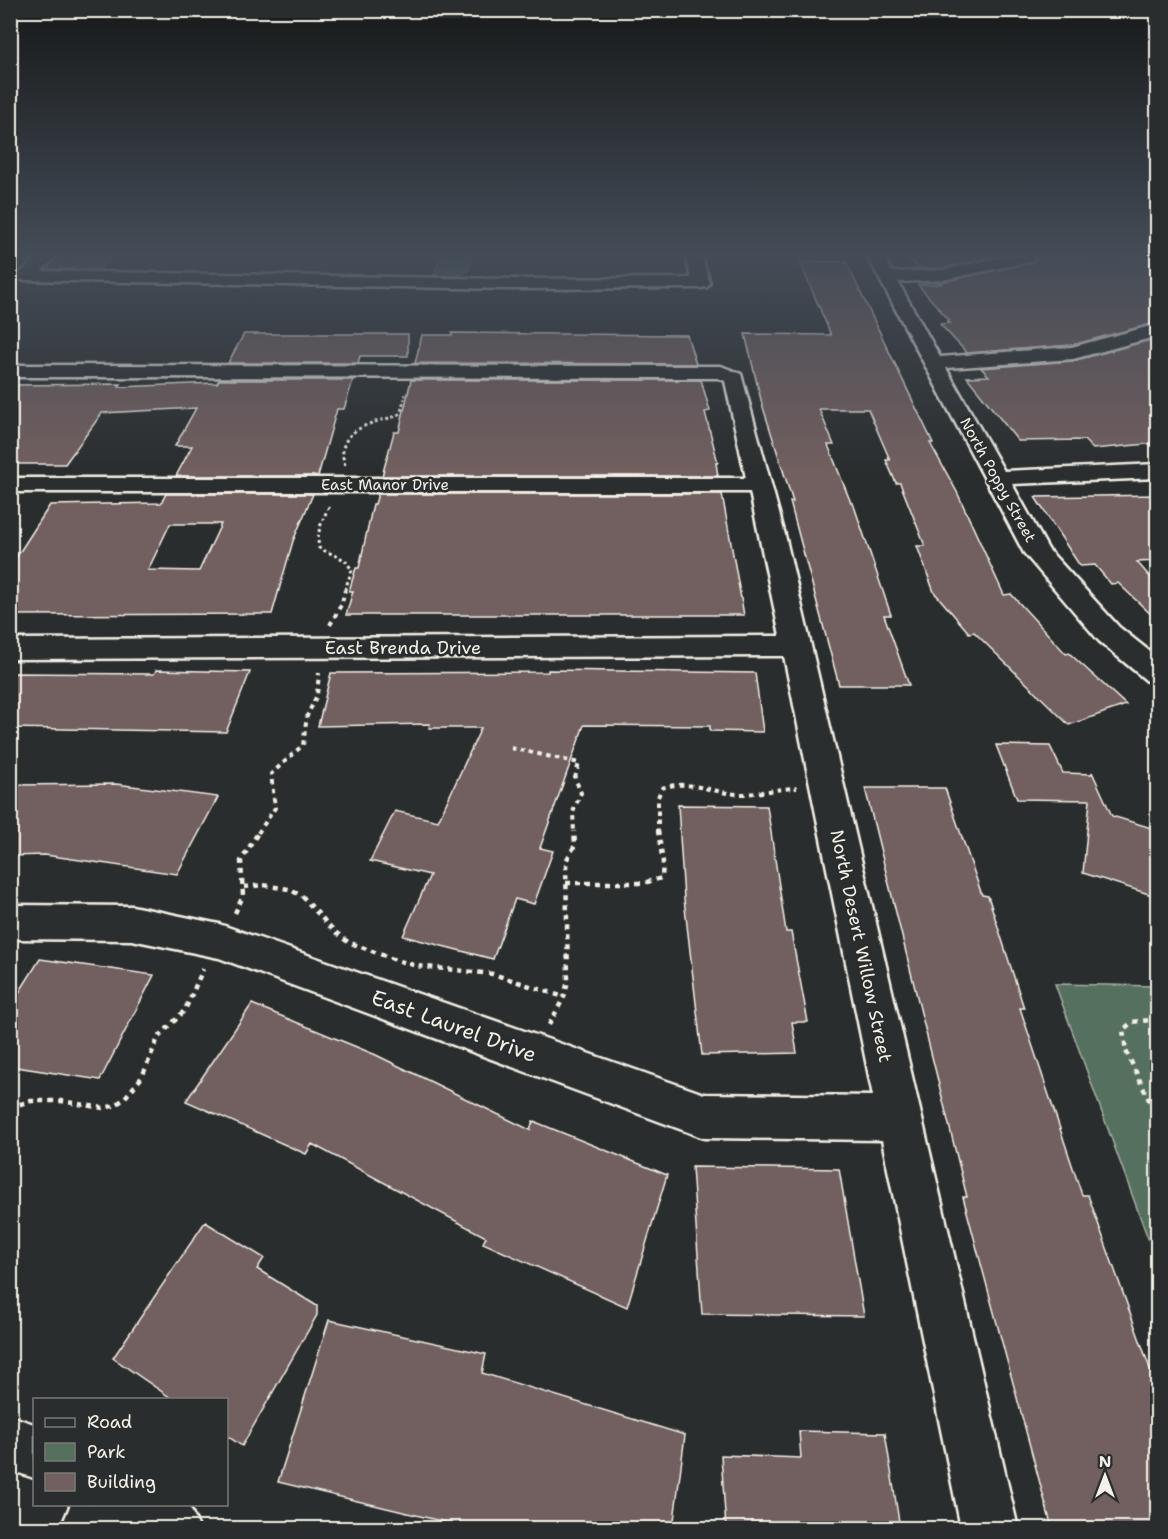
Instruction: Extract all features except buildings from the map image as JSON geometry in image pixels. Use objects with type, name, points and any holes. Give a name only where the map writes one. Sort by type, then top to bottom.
[{"type":"street","name":"North Poppy Street","points":[[915,329],[1038,553],[1109,634],[1158,674]]},
{"type":"street","points":[[934,363],[1073,353],[1158,330]]},
{"type":"street","points":[[10,371],[405,373]]},
{"type":"street","name":"North Desert Willow Street","points":[[405,373],[721,372],[734,378],[760,484],[990,1528]]},
{"type":"street","points":[[996,478],[1158,471]]},
{"type":"street","name":"East Manor Drive","points":[[10,485],[760,484]]},
{"type":"street","name":"East Brenda Drive","points":[[10,649],[796,646]]},
{"type":"street","name":"East Laurel Drive","points":[[10,922],[132,923],[219,941],[704,1116],[899,1118]]},
{"type":"street","points":[[10,1443],[33,1451]]},
{"type":"street","points":[[89,1528],[101,1506]]},
{"type":"street","points":[[132,1506],[170,1528]]},
{"type":"path","points":[[10,1107],[31,1101],[61,1101],[103,1108],[113,1106],[123,1100],[142,1077],[158,1038],[185,1010],[196,982],[240,904],[244,887],[240,871],[247,848],[275,808],[271,774],[299,751],[303,744],[307,716],[317,695],[324,648],[332,619],[342,603],[352,570],[345,560],[319,548],[317,542],[326,512],[337,496],[346,468],[342,456],[351,434],[363,425],[397,416],[406,392],[402,381],[405,373]]},
{"type":"path","points":[[511,748],[579,763],[580,766],[575,778],[581,793],[573,812],[575,845],[566,861],[568,981],[564,997],[534,1055]]},
{"type":"path","points":[[566,883],[643,883],[662,878],[663,862],[658,837],[658,797],[662,788],[668,785],[696,785],[743,794],[779,788],[827,789]]},
{"type":"path","points":[[244,887],[263,885],[289,889],[302,896],[335,932],[348,942],[393,959],[417,966],[493,974],[564,997]]},
{"type":"path","points":[[1158,1019],[1132,1022],[1124,1030],[1126,1051],[1158,1119]]},
{"type":"green space","points":[[1055,984],[1157,986],[1157,1263]]}]
